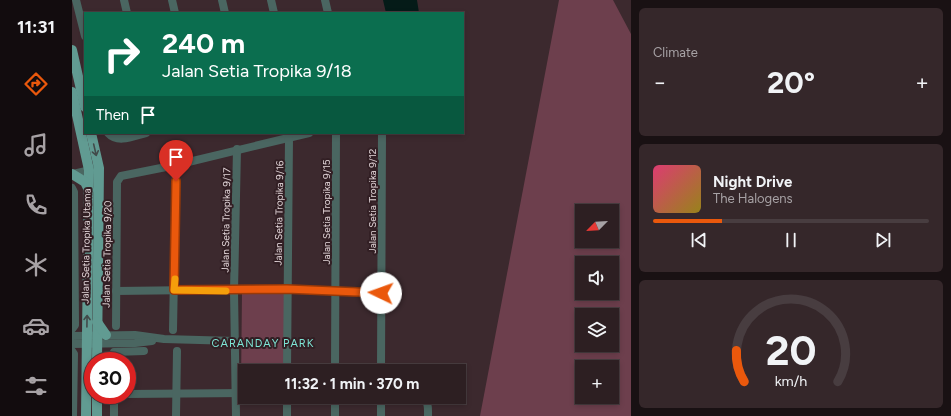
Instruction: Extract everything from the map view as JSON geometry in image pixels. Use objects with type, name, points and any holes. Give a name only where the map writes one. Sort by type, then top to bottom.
[{"type":"main road","points":[[72,50],[84,103]]},
{"type":"main road","name":"Jalan Setia Tropika Utama","points":[[72,92],[94,169],[89,190],[101,343],[86,416]]},
{"type":"main road","name":"Jalan Setia Tropika Utama","points":[[91,134],[94,169],[97,322],[101,343]]},
{"type":"main road","points":[[72,174],[85,182],[89,190]]},
{"type":"main road","points":[[97,404],[97,416]]},
{"type":"street","points":[[76,0],[84,32]]},
{"type":"street","points":[[124,0],[127,12]]},
{"type":"street","points":[[172,0],[175,12]]},
{"type":"street","points":[[222,0],[225,12]]},
{"type":"street","points":[[271,0],[274,12]]},
{"type":"street","points":[[325,0],[328,12]]},
{"type":"street","points":[[109,134],[113,138],[120,139],[142,134]]},
{"type":"street","points":[[173,330],[176,165],[237,149],[305,134]]},
{"type":"street","name":"Jalan Setia Tropika 9/15","points":[[335,364],[336,134]]},
{"type":"street","name":"Jalan Setia Tropika 9/12","points":[[381,364],[382,134]]},
{"type":"street","name":"Jalan Setia Tropika 9/16","points":[[287,364],[289,138]]},
{"type":"street","name":"Jalan Setia Tropika 9/17","points":[[236,416],[234,291],[237,149]]},
{"type":"street","name":"Jalan Setia Tropika 9/20","points":[[116,326],[117,182],[121,176],[129,173],[176,165]]},
{"type":"street","points":[[72,174],[94,169]]},
{"type":"street","points":[[72,329],[75,325],[73,289],[73,190]]},
{"type":"street","points":[[116,291],[234,291],[287,289],[381,293]]},
{"type":"street","points":[[72,336],[101,343]]},
{"type":"street","points":[[73,416],[72,349],[101,343],[135,343],[164,339],[235,341]]},
{"type":"street","points":[[114,352],[144,351]]},
{"type":"street","points":[[176,416],[175,395],[177,351]]},
{"type":"street","points":[[136,394],[175,395],[236,393]]},
{"type":"street","points":[[114,404],[114,416]]},
{"type":"street","points":[[287,404],[287,416]]},
{"type":"street","points":[[335,404],[335,416]]},
{"type":"street","points":[[381,404],[381,416]]},
{"type":"street","points":[[425,404],[428,416]]},
{"type":"shaded area","points":[[383,0],[417,0],[419,12],[386,12]]},
{"type":"shaded area","points":[[559,0],[613,0],[631,34],[631,416],[480,416]]},
{"type":"shaded area","name":"CARANDAY PARK","points":[[242,292],[285,293],[284,364],[241,364]]},
{"type":"slow traffic","points":[[175,279],[174,290],[226,291]]},
{"type":"district","name":"CARANDAY PARK","points":[[263,343]]},
{"type":"route","points":[[176,181],[174,290],[234,291],[287,289],[381,293]]}]
